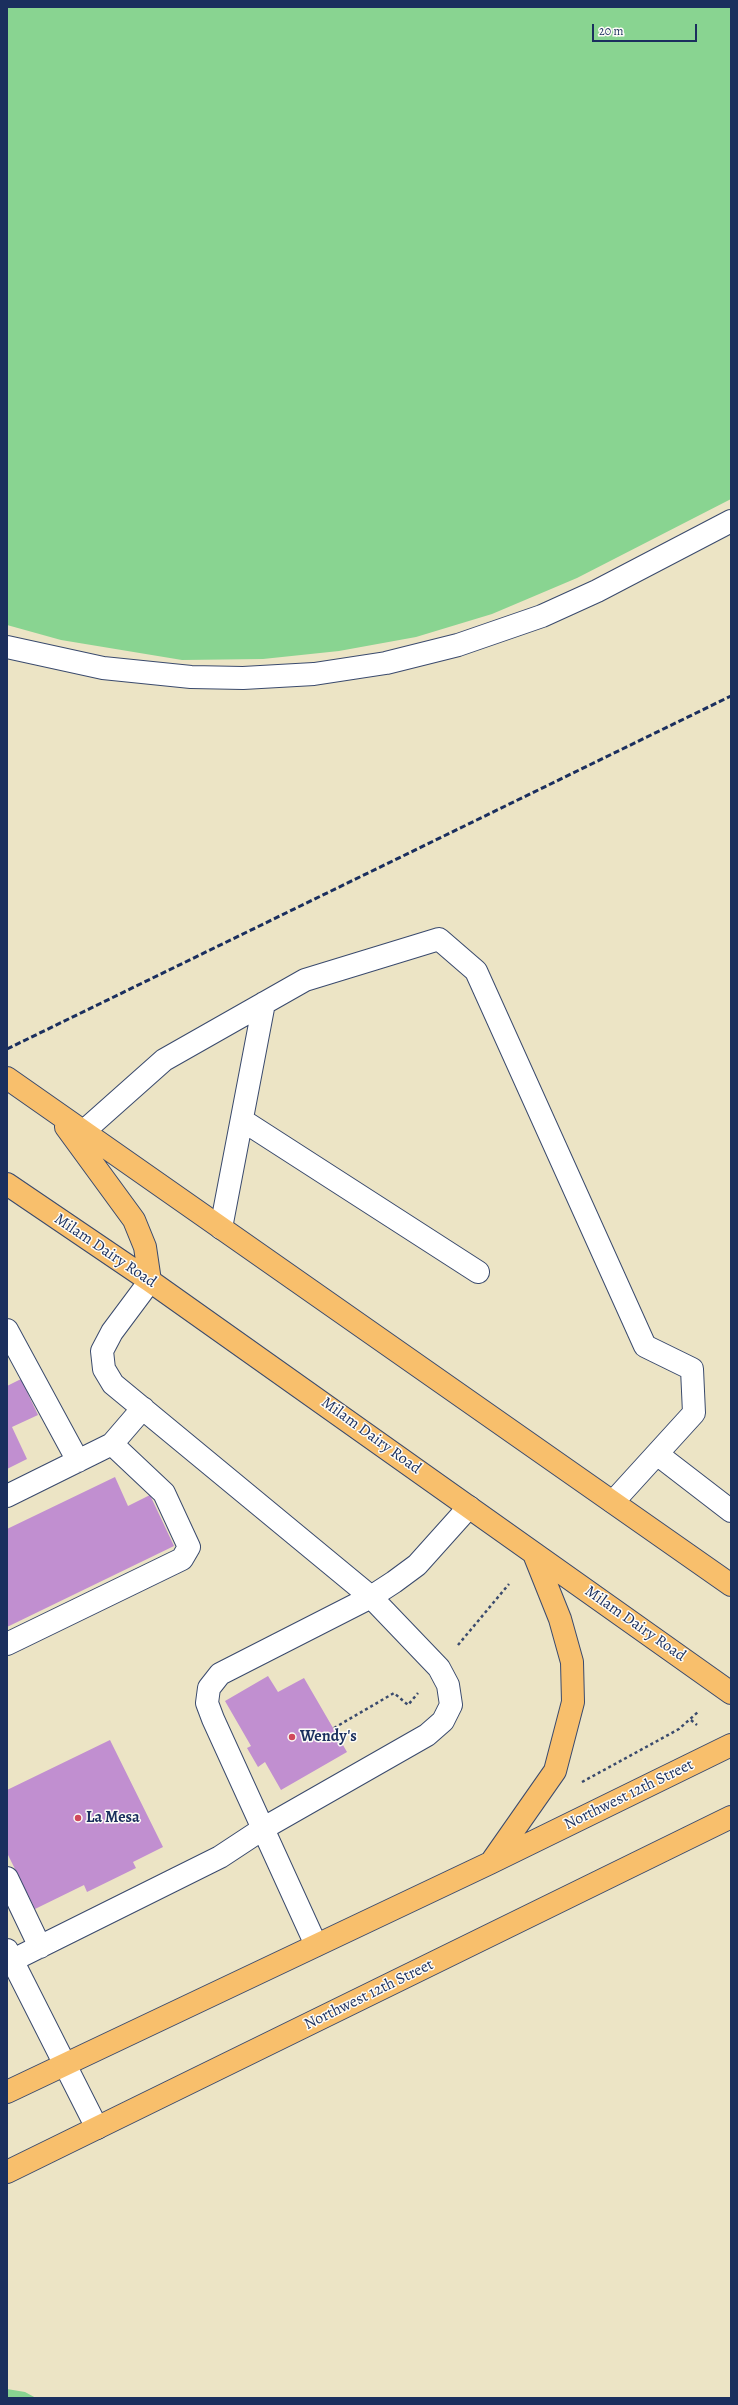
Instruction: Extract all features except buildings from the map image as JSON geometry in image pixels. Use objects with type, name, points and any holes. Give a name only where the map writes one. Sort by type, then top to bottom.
[{"type":"main road","points":[[7,1078],[731,1585]]},
{"type":"main road","points":[[56,1113],[134,1220],[145,1247],[150,1281]]},
{"type":"main road","name":"Milam Dairy Road","points":[[7,1184],[150,1281],[731,1693]]},
{"type":"main road","points":[[490,1863],[554,1772],[573,1702],[572,1662],[560,1619],[534,1554]]},
{"type":"main road","name":"Northwest 12th Street","points":[[7,2092],[490,1863],[731,1746]]},
{"type":"main road","name":"Northwest 12th Street","points":[[7,2172],[731,1817]]},
{"type":"lane","points":[[7,647],[103,668],[183,677],[243,678],[314,674],[386,663],[458,645],[542,616],[597,591],[731,521]]},
{"type":"lane","points":[[83,1132],[164,1060],[305,980],[439,939],[476,971],[644,1346],[692,1369],[694,1413],[613,1502]]},
{"type":"lane","points":[[220,1228],[264,1003]]},
{"type":"lane","points":[[242,1120],[478,1272]]},
{"type":"lane","points":[[97,2128],[9,1958],[40,1947],[220,1857],[264,1828],[427,1735],[443,1721],[451,1705],[448,1685],[439,1668],[371,1597],[113,1384],[104,1369],[102,1351],[112,1332],[150,1281]]},
{"type":"lane","points":[[7,1330],[78,1461]]},
{"type":"lane","points":[[7,1496],[112,1444],[143,1408]]},
{"type":"lane","points":[[7,1644],[182,1559],[189,1547],[164,1494],[112,1444]]},
{"type":"lane","points":[[656,1454],[731,1511]]},
{"type":"lane","points":[[316,1945],[264,1828],[213,1719],[207,1704],[209,1688],[220,1674],[371,1597],[417,1565],[469,1507]]},
{"type":"lane","points":[[7,1878],[40,1947]]},
{"type":"path","points":[[456,1649],[509,1584]]},
{"type":"path","points":[[334,1728],[394,1693],[408,1705],[423,1687]]},
{"type":"path","points":[[576,1781],[581,1783],[691,1720],[698,1712]]},
{"type":"path","points":[[691,1720],[697,1725]]},
{"type":"green space","points":[[7,7],[731,7],[731,499],[577,578],[492,614],[416,637],[339,651],[263,659],[182,660],[61,640],[7,625]]},
{"type":"green space","points":[[7,2389],[25,2392],[36,2398],[7,2398]]},
{"type":"railway","points":[[7,1049],[731,696]]},
{"type":"place","name":"Wendy's","points":[[292,1737]]},
{"type":"place","name":"La Mesa","points":[[78,1818]]}]
